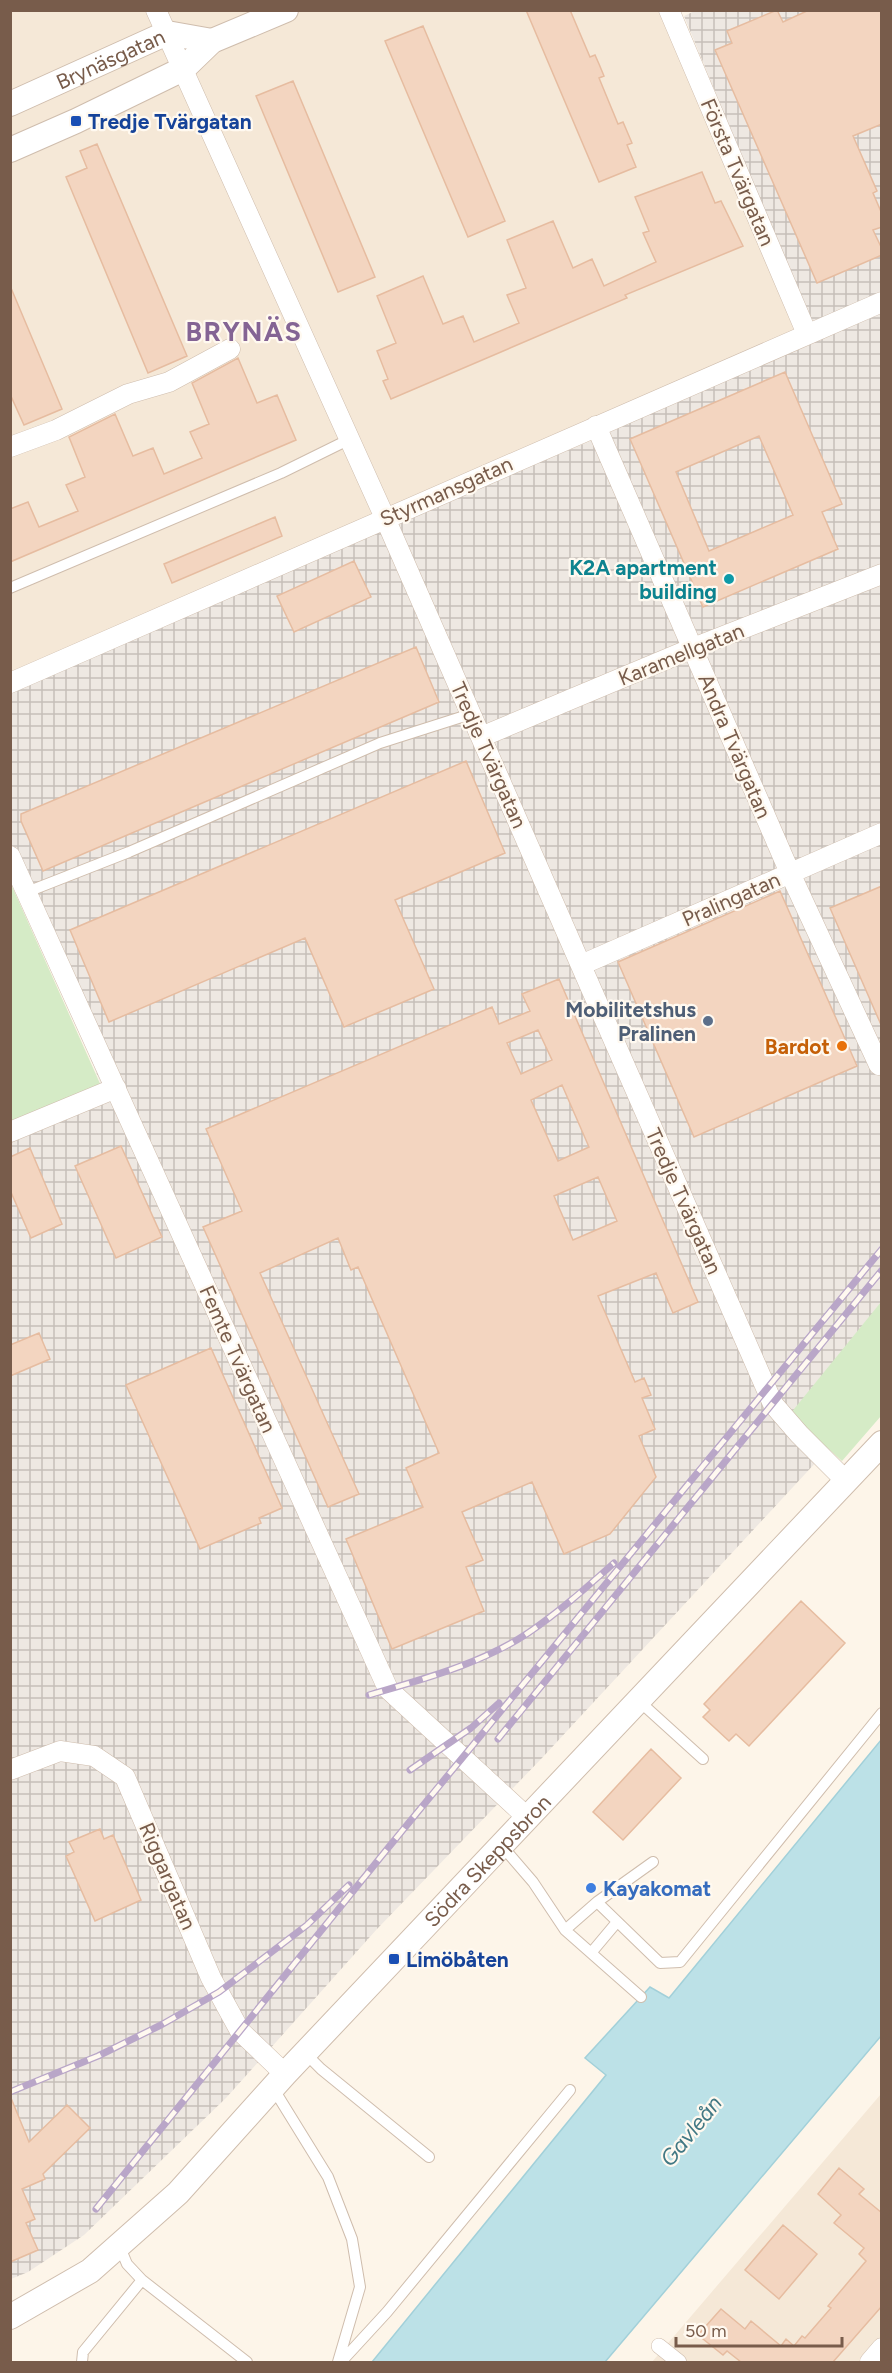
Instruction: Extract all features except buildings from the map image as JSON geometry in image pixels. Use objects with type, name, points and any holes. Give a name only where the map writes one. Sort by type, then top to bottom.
[{"type":"street","name":"Tredje Tvärgatan","points":[[156,10],[385,518],[772,1404],[847,1482]]},
{"type":"street","name":"Brynäsgatan","points":[[10,150],[183,69],[212,42],[285,10]]},
{"type":"street","name":"Första Tvärgatan","points":[[669,10],[807,334]]},
{"type":"street","name":"Brynäsgatan","points":[[10,104],[167,33],[212,42]]},
{"type":"street","name":"Styrmansgatan","points":[[10,684],[882,302]]},
{"type":"street","points":[[10,447],[56,430],[128,394],[169,382],[230,349]]},
{"type":"street","name":"Andra Tvärgatan","points":[[596,426],[790,873],[879,1065]]},
{"type":"street","name":"Karamellgatan","points":[[481,737],[693,648],[882,574]]},
{"type":"street","name":"Pralingatan","points":[[581,965],[882,833]]},
{"type":"street","name":"Femte Tvärgatan","points":[[10,856],[388,1689],[528,1818]]},
{"type":"street","points":[[10,1132],[116,1088]]},
{"type":"street","name":"Södra Skeppsbron","points":[[10,2317],[90,2271],[178,2193],[305,2053],[882,1443]]},
{"type":"street","name":"Riggargatan","points":[[10,1770],[60,1751],[94,1756],[125,1777],[211,1978],[240,2031],[279,2081]]},
{"type":"street","points":[[659,2346],[679,2362]]},
{"type":"street","points":[[870,2362],[882,2348]]},
{"type":"lane","points":[[10,588],[281,473],[350,439]]},
{"type":"lane","points":[[27,892],[129,852],[380,743],[471,714]]},
{"type":"lane","points":[[639,1701],[703,1759]]},
{"type":"lane","points":[[597,1902],[660,1963],[680,1962],[882,1713]]},
{"type":"lane","points":[[502,1846],[533,1882],[565,1930],[640,1997]]},
{"type":"lane","points":[[565,1930],[597,1902],[653,1862]]},
{"type":"lane","points":[[591,1953],[617,1922]]},
{"type":"lane","points":[[305,2053],[321,2069],[429,2157]]},
{"type":"lane","points":[[279,2081],[328,2177],[352,2239],[360,2287],[339,2362]]},
{"type":"lane","points":[[339,2362],[387,2312],[570,2090]]},
{"type":"lane","points":[[119,2245],[127,2264],[142,2280],[247,2362]]},
{"type":"lane","points":[[82,2362],[83,2352],[142,2280]]},
{"type":"shaded area","points":[[697,10],[881,11],[881,1388],[856,1419],[542,1758],[377,1929],[226,2098],[84,2235],[28,2272],[11,2279],[11,1125],[102,1087],[11,859],[11,692],[388,525],[593,440],[816,336],[684,16]]},
{"type":"shaded area","points":[[10,11],[669,11],[807,334],[596,426],[372,514],[11,682]]},
{"type":"shaded area","points":[[881,2094],[881,2362],[652,2362],[663,2349]]},
{"type":"green space","points":[[11,884],[102,1088],[10,1125]]},
{"type":"green space","points":[[881,1302],[881,1416],[842,1461],[790,1414]]},
{"type":"water","name":"Gavleån","points":[[881,1740],[881,2036],[605,2362],[372,2362],[606,2075],[585,2058],[650,1987],[669,1998]]},
{"type":"railway","points":[[96,2209],[388,1848],[882,1249]]},
{"type":"railway","points":[[498,1739],[882,1270]]},
{"type":"railway","points":[[369,1695],[451,1670],[510,1644],[551,1617],[614,1563]]},
{"type":"railway","points":[[410,1770],[471,1728],[499,1703]]},
{"type":"railway","points":[[10,2092],[98,2056],[161,2025],[219,1992],[307,1925],[349,1885]]},
{"type":"place","name":"Tredje Tvärgatan","points":[[76,121]]},
{"type":"place","name":"K2A apartment building","points":[[729,579]]},
{"type":"place","name":"Mobilitetshus Pralinen","points":[[708,1021]]},
{"type":"place","name":"Bardot","points":[[842,1046]]},
{"type":"place","name":"Kayakomat","points":[[591,1888]]},
{"type":"place","name":"Limöbåten","points":[[394,1959]]},
{"type":"district","name":"BRYNÄS","points":[[244,331]]}]
